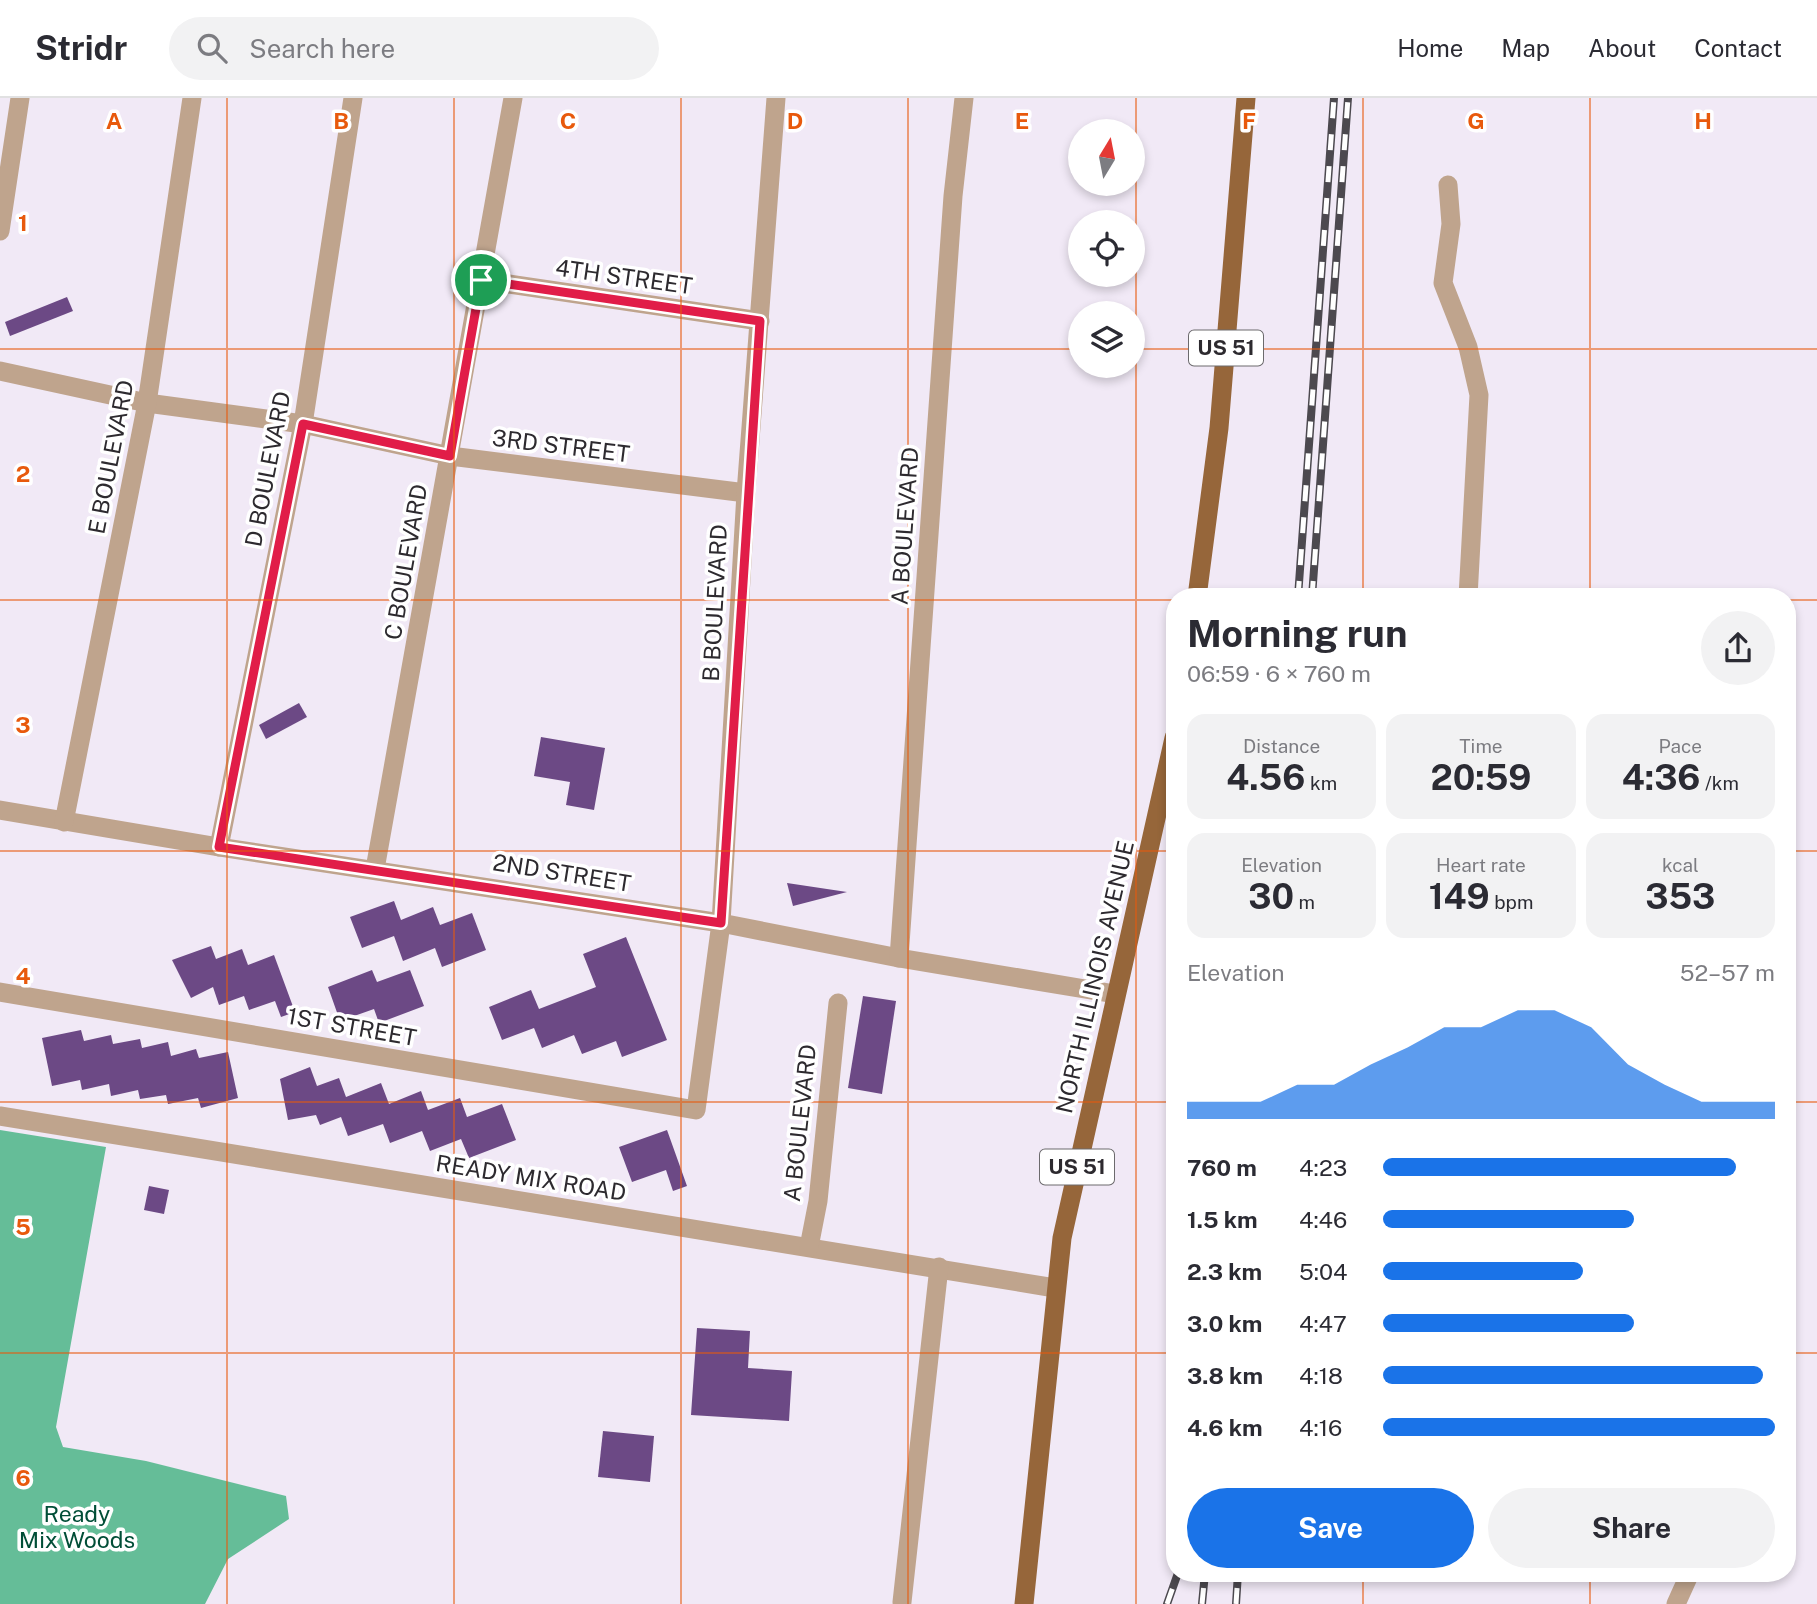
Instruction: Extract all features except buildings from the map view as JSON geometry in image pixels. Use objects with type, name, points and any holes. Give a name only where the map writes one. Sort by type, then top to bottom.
[{"type":"main road","name":"US 51","points":[[1198,588],[1219,428],[1246,98]]},
{"type":"main road","name":"NORTH ILLINOIS AVENUE","points":[[1024,1604],[1062,1238],[1166,773]]},
{"type":"street","points":[[0,231],[20,98]]},
{"type":"street","name":"E BOULEVARD","points":[[64,822],[147,403],[192,98]]},
{"type":"street","name":"D BOULEVARD","points":[[219,847],[303,424],[353,98]]},
{"type":"street","name":"C BOULEVARD","points":[[375,869],[513,98]]},
{"type":"street","name":"B BOULEVARD","points":[[696,1110],[721,923],[747,494],[776,98]]},
{"type":"street","name":"A BOULEVARD","points":[[899,958],[952,210],[964,98]]},
{"type":"street","points":[[1448,184],[1451,223],[1443,283],[1468,347],[1479,395],[1468,588]]},
{"type":"street","name":"4TH STREET","points":[[481,280],[760,321]]},
{"type":"street","name":"3RD STREET","points":[[0,371],[147,403],[303,424],[450,456],[747,494]]},
{"type":"street","name":"2ND STREET","points":[[0,810],[219,847],[721,923],[899,958],[1115,994]]},
{"type":"street","name":"1ST STREET","points":[[0,992],[696,1110]]},
{"type":"street","name":"A BOULEVARD","points":[[809,1247],[818,1200],[838,1003]]},
{"type":"street","name":"READY MIX ROAD","points":[[0,1116],[1055,1288]]},
{"type":"street","points":[[902,1602],[939,1267]]},
{"type":"street","points":[[1676,1604],[1686,1582]]},
{"type":"green space","name":"Ready Mix Woods","points":[[0,1130],[106,1147],[56,1427],[63,1447],[146,1461],[286,1496],[289,1519],[228,1559],[205,1604],[0,1604]]},
{"type":"railway","points":[[1299,588],[1334,98]]},
{"type":"railway","points":[[1313,588],[1348,98]]},
{"type":"railway","points":[[1167,1604],[1175,1582]]},
{"type":"railway","points":[[1202,1604],[1204,1582]]},
{"type":"railway","points":[[1236,1604],[1237,1582]]},
{"type":"route","points":[[481,280],[760,321],[721,923],[219,847],[303,424],[450,456],[481,280]]}]
